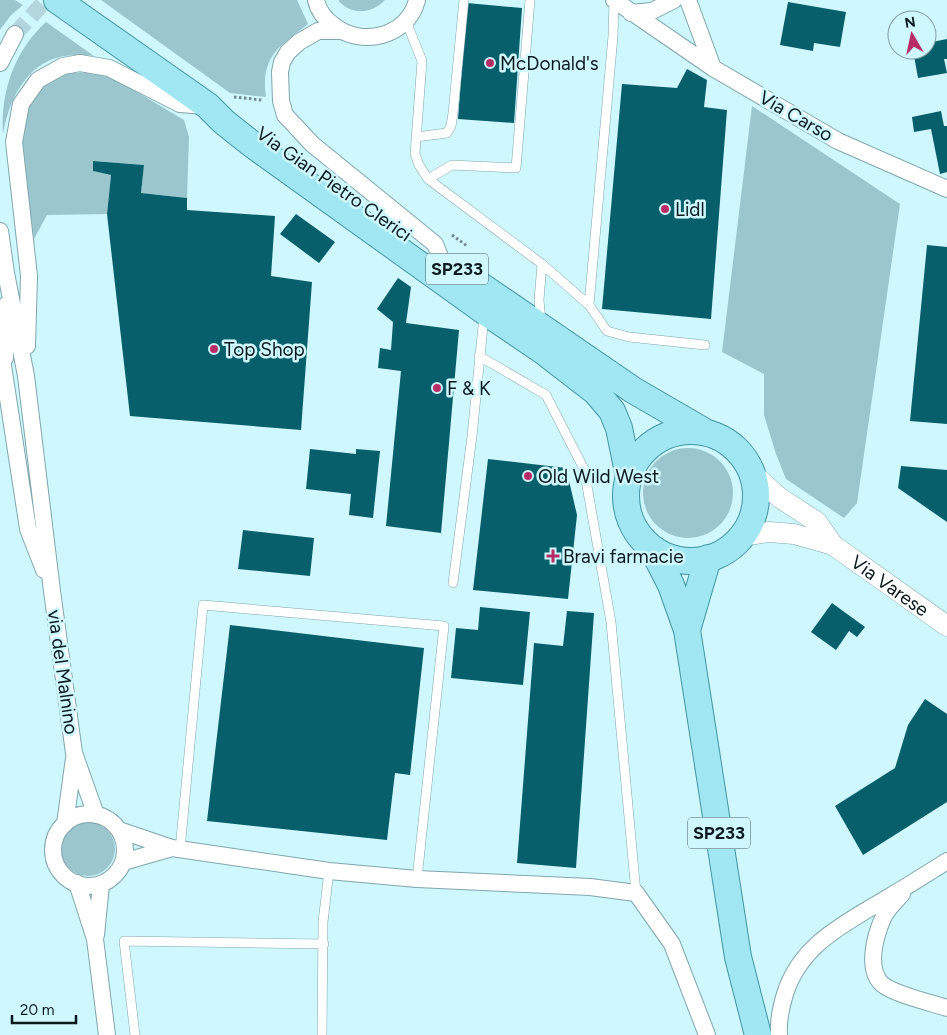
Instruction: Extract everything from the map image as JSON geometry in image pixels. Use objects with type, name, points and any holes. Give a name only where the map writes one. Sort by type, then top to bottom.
[{"type":"main road","name":"Via Gian Pietro Clerici","points":[[57,0],[208,106],[224,122],[253,145],[484,311],[543,351],[600,395],[612,411],[619,428],[629,477]]},
{"type":"main road","name":"Via Gian Pietro Clerici","points":[[208,106],[244,121],[633,390],[707,433]]},
{"type":"main road","name":"SP233","points":[[682,431],[707,433],[730,443],[743,457],[756,485],[755,509],[746,531],[729,548],[708,558],[684,560],[667,556],[652,548],[642,539],[629,517],[626,492],[629,477],[639,456],[658,439],[682,431]]},
{"type":"main road","name":"SP233","points":[[652,548],[672,585],[687,630],[738,957],[758,1035]]},
{"type":"main road","name":"SP233","points":[[687,630],[708,558]]},
{"type":"street","points":[[418,0],[406,21],[392,31],[375,37],[357,37],[340,31],[318,31],[299,42],[288,52],[282,62],[280,77],[281,101],[285,115],[312,144],[435,244],[441,258]]},
{"type":"street","name":"Via Carso","points":[[614,0],[713,68],[838,141],[947,189]]},
{"type":"street","points":[[631,13],[652,11],[674,0]]},
{"type":"street","points":[[688,0],[713,68]]},
{"type":"street","points":[[315,1],[326,19],[340,31]]},
{"type":"street","points":[[0,63],[15,34]]},
{"type":"street","points":[[26,376],[29,276],[14,142],[21,104],[38,80],[63,66],[80,63],[110,68],[180,104],[208,106]]},
{"type":"street","points":[[0,231],[6,273],[26,376],[52,591]]},
{"type":"street","points":[[6,273],[4,335],[6,383]]},
{"type":"street","points":[[0,346],[28,529],[52,591]]},
{"type":"street","name":"Via Varese","points":[[752,474],[780,498],[817,522],[833,545]]},
{"type":"street","name":"Via Varese","points":[[738,540],[748,535],[769,532],[794,534],[833,545],[947,626]]},
{"type":"street","name":"via del Malnino","points":[[52,591],[74,753]]},
{"type":"street","points":[[74,753],[96,815]]},
{"type":"street","points":[[65,824],[74,753]]},
{"type":"street","points":[[85,814],[96,815],[113,823],[119,830],[124,840],[125,852],[123,862],[110,879],[101,884],[77,883],[60,871],[53,852],[56,837],[65,824],[74,818],[85,814]]},
{"type":"street","points":[[119,830],[176,849],[329,871],[417,879],[590,887],[636,892],[672,944],[707,1035]]},
{"type":"street","points":[[123,862],[176,849]]},
{"type":"street","points":[[780,1035],[781,1007],[788,985],[799,963],[813,946],[832,931],[947,861]]},
{"type":"street","points":[[77,883],[95,939],[107,1035]]},
{"type":"street","points":[[95,939],[101,884]]},
{"type":"street","points":[[908,886],[883,918],[872,964],[882,984],[892,990],[947,1008]]},
{"type":"lane","points":[[416,137],[447,133],[451,126],[464,0]]},
{"type":"lane","points":[[428,179],[452,165],[516,168],[530,0]]},
{"type":"lane","points":[[589,305],[613,36],[614,0]]},
{"type":"lane","points":[[406,21],[422,62],[415,154],[419,165],[428,179],[542,264],[589,305],[607,331],[629,338],[705,345]]},
{"type":"lane","points":[[541,328],[542,264]]},
{"type":"lane","points":[[453,583],[472,436],[484,311]]},
{"type":"lane","points":[[479,356],[546,395],[584,469],[611,622],[636,892]]},
{"type":"lane","points":[[176,849],[203,605],[444,626],[417,879]]},
{"type":"lane","points":[[322,1035],[323,922],[329,871]]},
{"type":"lane","points":[[135,1035],[124,940],[324,944]]},
{"type":"path","points":[[452,235],[474,251]]},
{"type":"shaded area","points":[[0,0],[15,0],[23,5],[11,15],[0,30]]},
{"type":"shaded area","points":[[101,0],[297,0],[308,24],[274,53],[266,71],[266,97],[230,93]]},
{"type":"shaded area","points":[[338,0],[385,0],[374,8],[355,11],[349,9]]},
{"type":"shaded area","points":[[46,22],[94,56],[75,55],[58,57],[43,64],[31,73],[13,99],[3,134],[4,103],[12,73],[26,45]]},
{"type":"shaded area","points":[[91,72],[110,76],[184,120],[189,137],[187,198],[141,193],[144,165],[94,161],[93,171],[111,175],[107,214],[47,215],[34,239],[20,137],[26,110],[39,88],[68,73]]},
{"type":"shaded area","points":[[752,106],[900,204],[857,503],[844,518],[786,479],[764,415],[764,374],[722,352]]},
{"type":"shaded area","points":[[688,448],[705,451],[720,461],[730,476],[733,493],[730,510],[720,525],[705,535],[688,538],[671,535],[656,525],[646,510],[643,493],[646,476],[656,461],[671,451]]},
{"type":"shaded area","points":[[88,822],[98,824],[107,830],[113,839],[115,849],[113,859],[107,868],[98,874],[88,876],[78,874],[69,868],[63,859],[61,849],[63,839],[69,830],[78,824]]},
{"type":"building","points":[[788,2],[846,12],[840,47],[814,43],[813,51],[780,45]]},
{"type":"building","name":"McDonald's","points":[[467,3],[522,8],[514,123],[458,119]]},
{"type":"building","points":[[947,39],[947,59],[944,59],[947,73],[918,78],[915,60],[937,60],[937,41]]},
{"type":"building","name":"Lidl","points":[[687,69],[707,80],[704,107],[727,110],[711,319],[602,309],[622,84],[677,88]]},
{"type":"building","points":[[941,111],[944,126],[947,126],[947,172],[940,174],[931,129],[914,132],[912,117]]},
{"type":"building","name":"Top Shop","points":[[93,161],[144,165],[141,193],[187,198],[187,210],[275,216],[271,276],[312,282],[301,430],[130,416],[107,214],[111,175],[93,171]]},
{"type":"building","points":[[296,214],[335,242],[319,263],[280,234]]},
{"type":"building","points":[[927,245],[947,247],[947,424],[910,421]]},
{"type":"building","points":[[398,278],[411,287],[406,323],[459,330],[441,533],[386,526],[401,371],[378,368],[380,348],[391,350],[393,322],[377,309]]},
{"type":"building","points":[[310,449],[356,454],[356,449],[380,451],[373,518],[349,515],[351,494],[306,489]]},
{"type":"building","points":[[488,459],[566,468],[577,515],[568,599],[473,590]]},
{"type":"building","points":[[901,466],[947,470],[947,522],[898,488]]},
{"type":"building","points":[[243,530],[314,538],[310,576],[238,569]]},
{"type":"building","points":[[832,603],[865,627],[857,637],[849,631],[836,650],[811,632]]},
{"type":"building","points":[[480,607],[530,612],[523,685],[451,678],[456,628],[478,630]]},
{"type":"building","points":[[567,611],[594,613],[576,868],[517,863],[534,643],[563,646]]},
{"type":"building","points":[[230,625],[424,648],[410,775],[395,773],[387,840],[207,821]]},
{"type":"building","points":[[925,699],[947,714],[947,802],[863,855],[835,806],[895,768],[908,725]]},
{"type":"tunnel","points":[[15,34],[46,0]]},
{"type":"place","name":"McDonald's","points":[[490,63]]},
{"type":"place","name":"Lidl","points":[[665,209]]},
{"type":"place","name":"Top Shop","points":[[214,349]]},
{"type":"place","name":"F & K","points":[[437,388]]},
{"type":"place","name":"Old Wild West","points":[[528,476]]},
{"type":"place","name":"Bravi farmacie","points":[[553,556]]}]
